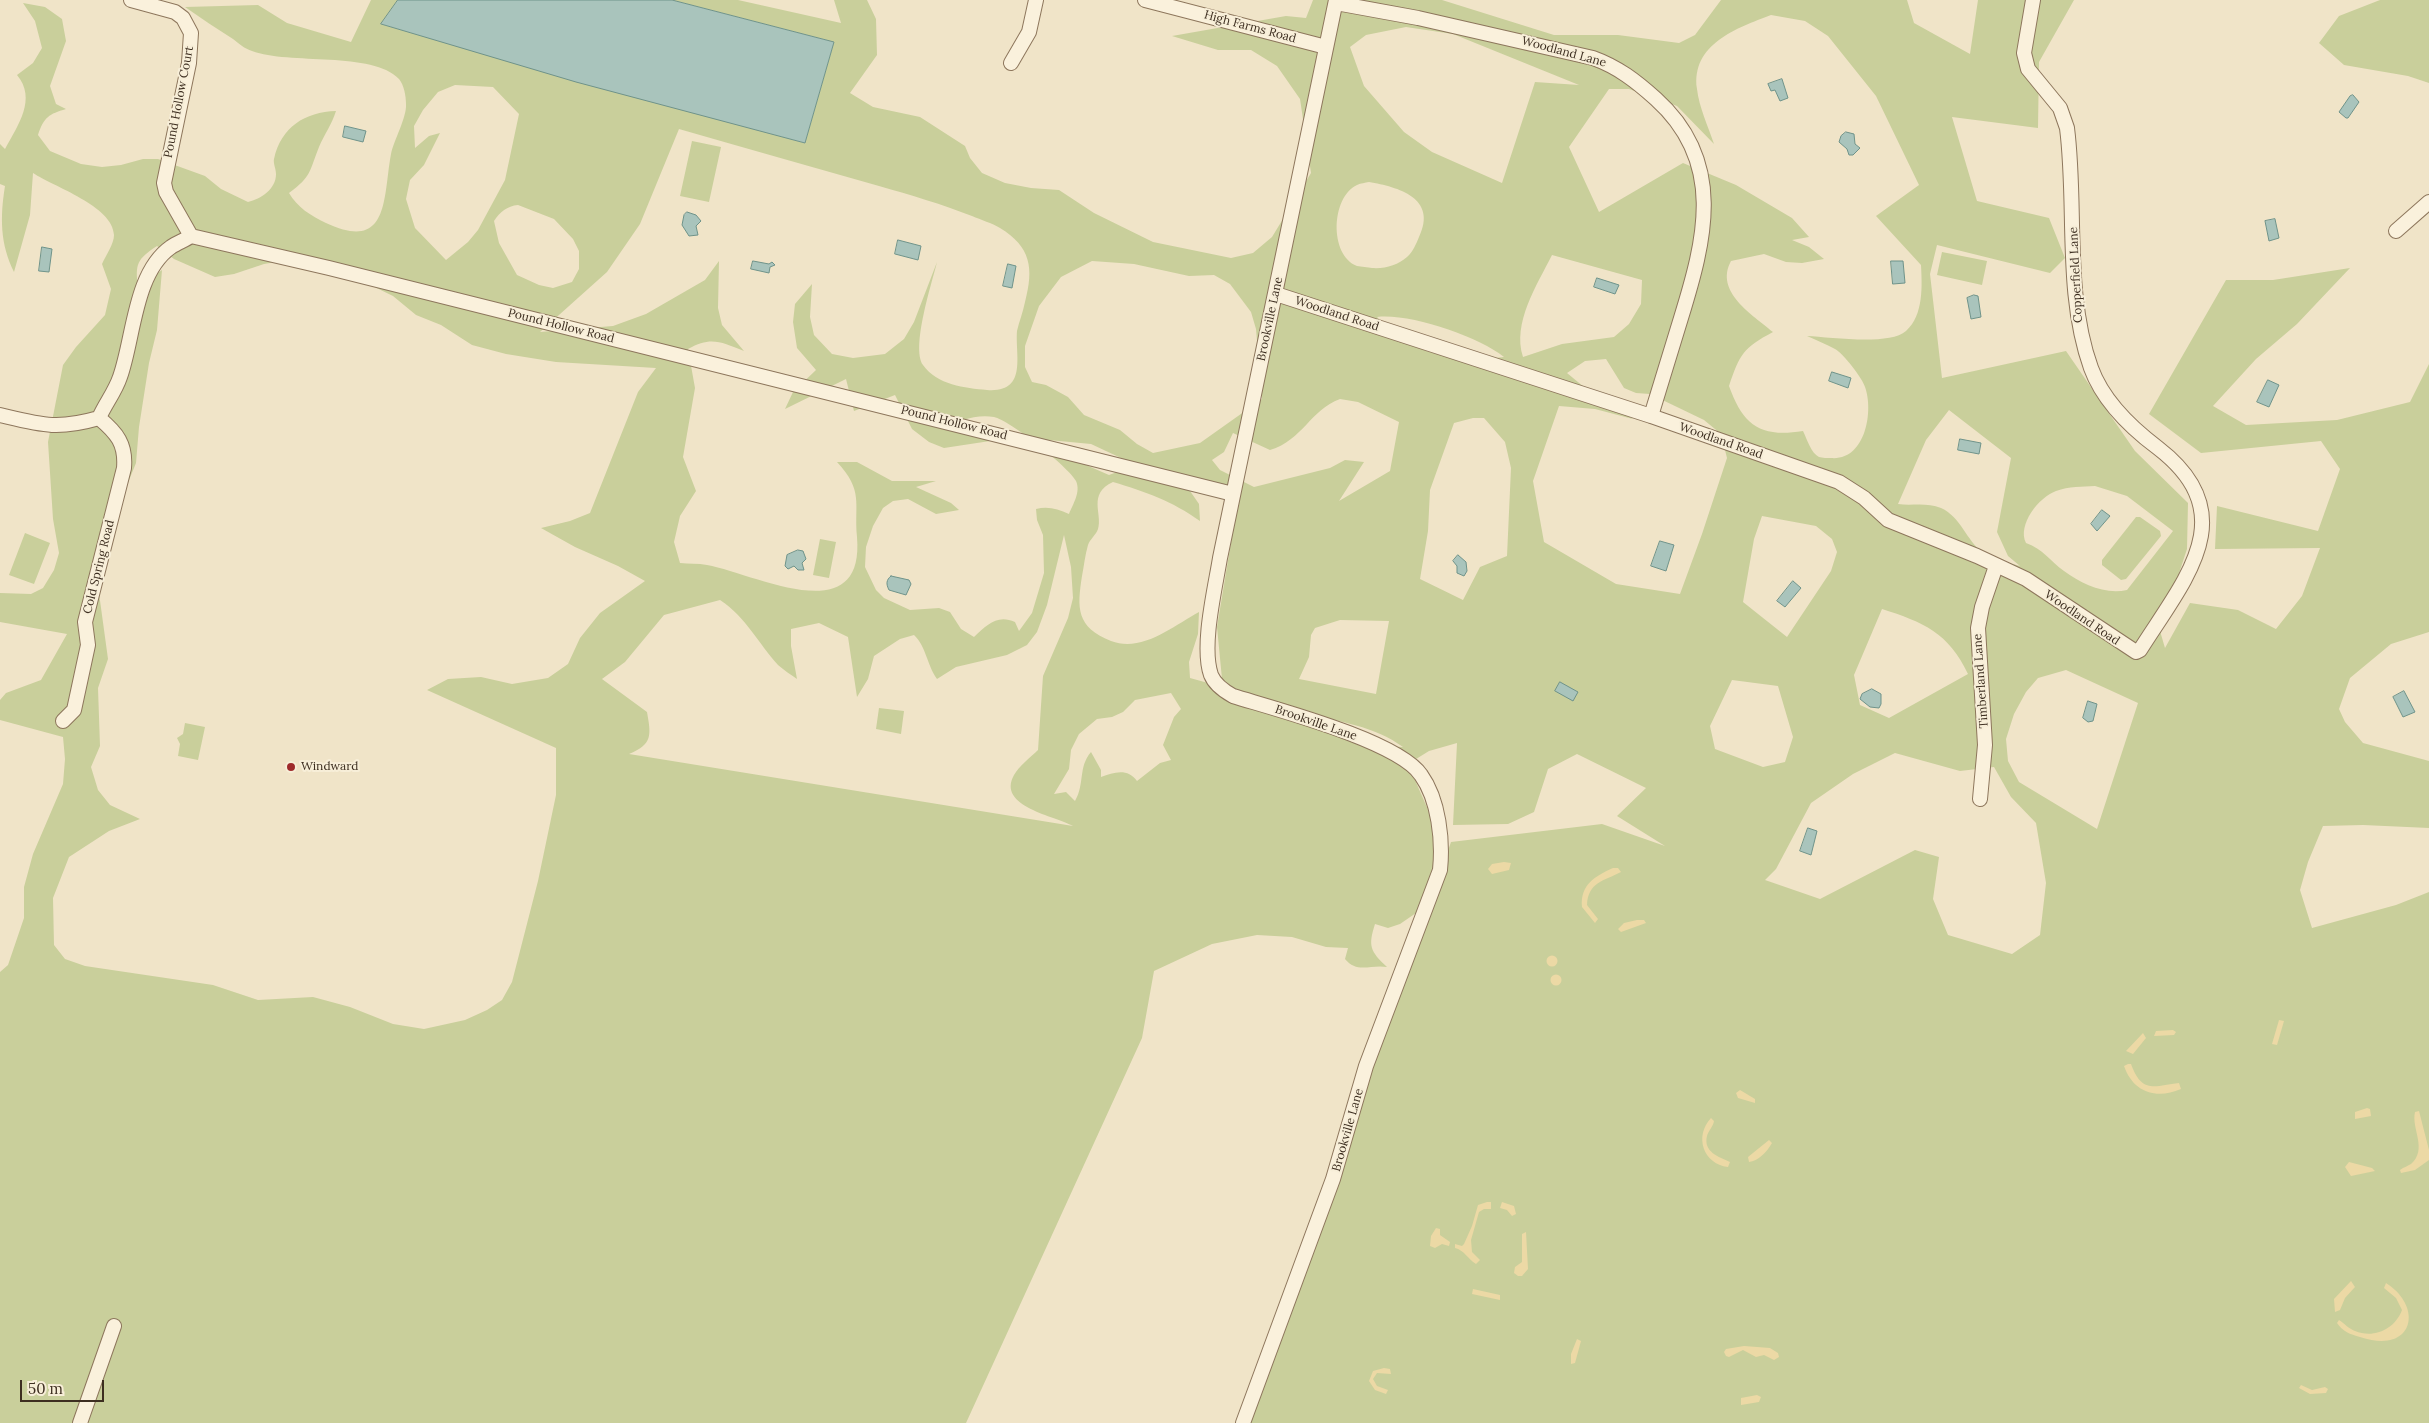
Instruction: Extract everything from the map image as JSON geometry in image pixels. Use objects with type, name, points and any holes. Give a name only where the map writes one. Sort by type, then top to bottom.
[{"type":"street","name":"Pound Hollow Court","points":[[131,0],[174,12],[183,18],[191,33],[189,63],[164,183],[166,192],[191,236]]},
{"type":"street","points":[[1010,63],[1029,32],[1036,0]]},
{"type":"street","name":"High Farms Road","points":[[1145,0],[1326,47]]},
{"type":"street","name":"Copperfield Lane","points":[[2033,0],[2024,54],[2028,68],[2060,108],[2067,128],[2077,316],[2091,369],[2113,406],[2133,429],[2182,469],[2190,480],[2202,517],[2202,533],[2194,564],[2140,650],[2136,652]]},
{"type":"street","name":"Brookville Lane","points":[[1242,1423],[1330,1188],[1366,1066],[1440,870],[1442,849],[1441,831],[1429,791],[1421,774],[1408,761],[1366,740],[1233,696],[1223,690],[1212,676],[1208,660],[1210,625],[1220,558],[1336,2]]},
{"type":"street","name":"Woodland Lane","points":[[1336,2],[1418,18],[1593,58],[1612,65],[1635,80],[1672,116],[1688,139],[1700,171],[1705,206],[1704,226],[1697,268],[1651,416]]},
{"type":"street","points":[[2396,231],[2429,202]]},
{"type":"street","points":[[0,416],[54,426],[71,426],[99,418],[120,378],[140,299],[148,276],[158,260],[170,248],[191,236]]},
{"type":"street","name":"Pound Hollow Road","points":[[191,236],[329,268],[811,387],[1233,494]]},
{"type":"street","name":"Woodland Road","points":[[1276,294],[1651,416],[1839,482],[1864,498],[1888,520],[1977,556],[2026,579],[2136,652]]},
{"type":"street","name":"Cold Spring Road","points":[[63,721],[74,710],[88,646],[85,622],[124,468],[123,444],[113,429],[99,418]]},
{"type":"street","name":"Timberland Lane","points":[[1980,799],[1985,745],[1978,628],[1982,607],[1996,566]]},
{"type":"street","points":[[80,1423],[114,1326]]},
{"type":"green space","points":[[371,0],[398,0],[381,24],[805,143],[834,42],[672,0],[738,0],[841,23],[834,0],[867,0],[876,19],[877,55],[850,93],[873,107],[920,117],[965,146],[970,158],[982,173],[1005,183],[1031,188],[1059,190],[1094,213],[1153,242],[1231,258],[1253,253],[1272,237],[1311,173],[1300,99],[1277,66],[1251,50],[1218,50],[1172,36],[1286,16],[1306,18],[1313,0],[1442,0],[1554,35],[1618,35],[1679,43],[1695,35],[1721,0],[1907,0],[1914,23],[1970,54],[1978,0],[2074,0],[2039,62],[2038,128],[1952,117],[1977,201],[2049,218],[2065,258],[2050,273],[1937,245],[1930,274],[1942,378],[2066,351],[2135,451],[2188,503],[2187,549],[2160,631],[2165,648],[2190,603],[2238,610],[2276,629],[2302,596],[2320,548],[2215,549],[2217,506],[2318,531],[2340,469],[2321,441],[2201,453],[2149,414],[2226,280],[2273,280],[2350,268],[2297,324],[2256,359],[2213,406],[2246,425],[2337,420],[2410,402],[2429,364],[2429,632],[2391,644],[2350,678],[2339,709],[2345,722],[2363,743],[2429,761],[2429,828],[2363,825],[2323,826],[2308,862],[2300,890],[2312,928],[2396,905],[2429,892],[2429,1423],[1248,1423],[1451,842],[1602,824],[1665,846],[1617,816],[1646,788],[1577,754],[1548,769],[1534,812],[1508,824],[1453,825],[1457,743],[1429,751],[1408,764],[1436,828],[1437,846],[1428,898],[1416,913],[1400,924],[1388,928],[1375,924],[1371,943],[1372,948],[1377,957],[1387,967],[1364,968],[1354,966],[1345,959],[1348,948],[1326,947],[1292,937],[1257,935],[1212,944],[1154,971],[1142,1038],[966,1423],[0,1423],[0,972],[8,965],[24,918],[24,887],[33,854],[63,784],[65,759],[63,737],[0,720],[0,700],[6,693],[41,680],[67,634],[0,622],[0,593],[31,594],[43,588],[54,570],[59,553],[53,519],[48,442],[63,365],[76,347],[105,315],[111,289],[102,264],[114,238],[111,225],[104,215],[93,206],[33,173],[30,215],[14,272],[9,262],[2,230],[5,186],[0,184],[0,144],[5,149],[23,112],[25,93],[23,84],[17,75],[33,63],[42,48],[35,21],[23,3],[45,7],[62,19],[66,41],[50,86],[56,104],[66,109],[48,117],[38,135],[50,151],[81,164],[102,167],[121,165],[143,159],[158,159],[205,176],[221,189],[248,202],[263,196],[271,189],[276,174],[274,159],[277,148],[289,130],[296,123],[314,114],[336,111],[309,173],[289,193],[300,207],[320,220],[347,230],[362,231],[373,226],[380,216],[384,203],[391,154],[406,109],[404,91],[399,79],[387,70],[370,65],[268,55],[252,51],[185,7],[258,5],[287,23],[351,42]],"holes":[[[1771,15],[1805,21],[1828,36],[1876,96],[1919,185],[1876,216],[1921,265],[1921,300],[1912,324],[1898,336],[1887,338],[1859,340],[1807,336],[1839,351],[1857,373],[1868,397],[1867,421],[1864,433],[1852,452],[1843,457],[1819,457],[1811,449],[1803,431],[1775,432],[1755,426],[1740,410],[1729,386],[1736,366],[1744,353],[1755,343],[1773,332],[1746,310],[1732,293],[1728,283],[1727,272],[1731,261],[1764,254],[1786,262],[1802,263],[1824,259],[1809,247],[1792,240],[1809,237],[1792,218],[1736,185],[1683,163],[1599,212],[1569,147],[1609,89],[1629,89],[1677,106],[1714,144],[1700,103],[1697,89],[1697,73],[1701,60],[1719,40],[1731,32]],[[1406,27],[1453,34],[1579,85],[1535,82],[1502,183],[1432,152],[1404,132],[1364,86],[1350,47],[1366,35]],[[455,85],[493,87],[519,114],[505,180],[478,230],[468,242],[446,260],[415,228],[406,199],[410,180],[424,165],[440,133],[429,136],[415,148],[414,126],[423,110],[438,92]],[[679,129],[914,196],[1000,228],[1010,235],[1024,251],[1028,259],[1029,269],[1028,290],[1017,331],[1017,371],[1009,386],[987,390],[952,384],[936,377],[923,365],[919,344],[927,299],[937,262],[914,322],[904,339],[885,354],[853,358],[832,354],[814,335],[810,317],[812,284],[795,304],[793,322],[797,348],[816,370],[793,392],[785,409],[846,379],[854,411],[895,395],[912,429],[929,442],[944,448],[990,441],[963,420],[990,416],[1012,426],[1051,455],[1071,474],[1076,481],[1078,489],[1069,514],[1053,508],[1036,509],[1037,520],[1043,535],[1044,573],[1032,613],[1019,631],[1015,622],[1003,619],[988,625],[974,637],[961,629],[950,612],[939,608],[910,610],[884,598],[876,590],[865,567],[866,547],[873,526],[883,508],[893,501],[908,499],[936,514],[959,510],[951,503],[916,487],[936,481],[892,481],[857,462],[837,462],[851,481],[856,498],[857,537],[855,566],[843,583],[825,590],[802,590],[777,585],[707,565],[680,563],[674,542],[680,516],[696,491],[683,457],[695,388],[688,349],[703,343],[716,342],[744,351],[722,325],[718,308],[719,261],[705,280],[646,314],[613,326],[540,332],[607,272],[640,224]],[[1369,182],[1392,187],[1403,191],[1419,204],[1423,213],[1423,224],[1414,248],[1403,260],[1386,267],[1377,268],[1357,266],[1348,260],[1338,239],[1338,213],[1348,191],[1357,185]],[[518,205],[554,219],[573,239],[579,251],[579,269],[572,282],[553,288],[539,285],[517,275],[499,243],[494,221],[504,210]],[[157,246],[174,259],[215,277],[234,274],[264,264],[311,256],[393,296],[416,315],[441,325],[472,345],[506,354],[556,362],[656,368],[638,392],[590,513],[570,521],[541,528],[645,581],[600,613],[580,638],[568,664],[548,678],[512,684],[481,677],[448,679],[427,690],[556,748],[556,795],[538,881],[512,982],[502,1000],[487,1010],[465,1020],[424,1029],[393,1024],[350,1007],[313,997],[258,1000],[213,985],[85,966],[65,959],[54,945],[53,898],[69,857],[109,831],[140,819],[110,805],[98,790],[91,767],[100,746],[98,688],[108,659],[95,564],[136,463],[139,427],[149,363],[157,330],[162,270],[138,287],[137,267],[145,255]],[[1552,255],[1642,280],[1641,304],[1629,324],[1614,337],[1562,344],[1523,357],[1520,344],[1521,331],[1528,304]],[[1092,261],[1134,264],[1189,276],[1214,275],[1230,284],[1251,312],[1256,329],[1262,399],[1200,443],[1153,453],[1137,444],[1120,430],[1084,415],[1068,397],[1046,385],[1032,382],[1025,367],[1025,346],[1039,306],[1061,277]],[[1377,317],[1424,322],[1478,341],[1504,357],[1477,359],[1437,354],[1412,345],[1397,336]],[[1606,359],[1624,388],[1636,393],[1650,394],[1704,420],[1721,434],[1727,458],[1680,594],[1616,584],[1544,542],[1533,481],[1559,406],[1595,409],[1633,419],[1584,387],[1567,373],[1585,361]],[[1340,399],[1358,402],[1399,422],[1390,471],[1339,501],[1364,462],[1345,460],[1330,468],[1254,487],[1220,470],[1212,460],[1224,452],[1233,433],[1270,450],[1291,439],[1321,410]],[[1949,410],[2011,458],[1997,532],[2008,556],[2020,566],[1983,553],[1972,542],[1954,517],[1941,508],[1930,505],[1898,504],[1926,440]],[[1473,418],[1484,418],[1505,442],[1511,468],[1507,556],[1480,567],[1463,600],[1420,579],[1428,531],[1430,490],[1454,423]],[[1049,440],[1091,444],[1136,465],[1109,475],[1086,465]],[[1212,481],[1239,494],[1217,627],[1222,679],[1237,691],[1190,678],[1189,662],[1198,634],[1199,612],[1157,636],[1134,644],[1111,641],[1099,635],[1085,623],[1082,615],[1080,587],[1087,549],[1098,529],[1098,498],[1100,492],[1113,482],[1148,493],[1200,521],[1199,504],[1190,491]],[[2095,486],[2127,496],[2173,531],[2127,590],[2102,590],[2086,584],[2064,571],[2037,548],[2026,543],[2024,528],[2037,505],[2049,494],[2066,488]],[[1762,516],[1816,526],[1832,539],[1837,552],[1831,571],[1787,637],[1743,602],[1754,539]],[[1064,535],[1071,567],[1073,598],[1068,618],[1043,676],[1038,750],[1016,772],[1011,786],[1013,795],[1020,803],[1030,809],[1073,826],[629,754],[642,746],[648,738],[647,712],[602,679],[625,662],[664,615],[720,600],[745,622],[778,665],[797,679],[791,646],[791,629],[819,623],[848,637],[857,697],[868,679],[874,656],[900,639],[914,635],[918,639],[937,679],[956,667],[1007,655],[1027,645],[1037,632],[1047,605]],[[1882,609],[1922,624],[1933,631],[1952,648],[1968,674],[1889,718],[1860,705],[1854,675]],[[1340,620],[1389,621],[1376,694],[1299,679],[1309,657],[1311,635],[1315,628]],[[2066,670],[2138,703],[2097,829],[2019,782],[2008,761],[2006,739],[2014,714],[2026,692],[2038,678]],[[1732,680],[1778,686],[1793,737],[1785,762],[1763,767],[1715,749],[1710,726]],[[1171,693],[1181,709],[1174,717],[1163,745],[1171,760],[1160,763],[1137,781],[1129,774],[1120,772],[1101,777],[1101,770],[1091,752],[1084,764],[1080,788],[1075,801],[1066,792],[1054,794],[1069,769],[1071,750],[1079,734],[1097,719],[1112,717],[1123,712],[1135,700]],[[1304,715],[1356,725],[1381,734],[1403,747],[1361,745]],[[1895,753],[1960,771],[1994,767],[2011,797],[2036,823],[2046,883],[2040,935],[2012,954],[1948,935],[1933,899],[1939,857],[1915,850],[1820,899],[1765,880],[1776,869],[1811,803],[1853,774]]]},
{"type":"green space","points":[[2380,0],[2429,0],[2429,83],[2408,76],[2344,65],[2319,43],[2339,16]]},
{"type":"green space","points":[[692,141],[721,147],[709,202],[680,196]]},
{"type":"green space","points":[[1942,252],[1987,261],[1982,285],[1937,275]]},
{"type":"green space","points":[[2136,517],[2140,517],[2160,531],[2161,536],[2126,579],[2121,580],[2102,565],[2102,560]]},
{"type":"green space","points":[[25,533],[50,543],[34,584],[9,575]]},
{"type":"green space","points":[[820,539],[836,542],[829,578],[813,575]]},
{"type":"green space","points":[[879,708],[904,711],[901,734],[876,729]]},
{"type":"green space","points":[[185,723],[205,727],[198,760],[178,756],[180,744],[177,738],[183,734]]},
{"type":"sand","points":[[1511,863],[1509,870],[1492,874],[1488,869],[1492,864]]},
{"type":"sand","points":[[1613,868],[1618,868],[1621,872],[1598,883],[1590,891],[1588,897],[1587,905],[1598,919],[1595,923],[1582,907],[1583,893],[1590,882],[1600,874]]},
{"type":"sand","points":[[1644,920],[1646,923],[1621,932],[1618,929],[1624,923]]},
{"type":"sand","points":[[1552,955],[1558,961],[1552,967],[1546,961]]},
{"type":"sand","points":[[1556,974],[1562,980],[1556,986],[1550,980]]},
{"type":"sand","points":[[2279,1020],[2284,1021],[2277,1045],[2272,1044]]},
{"type":"sand","points":[[2173,1030],[2176,1032],[2174,1035],[2154,1036],[2156,1031]]},
{"type":"sand","points":[[2143,1033],[2146,1038],[2133,1054],[2126,1051]]},
{"type":"sand","points":[[2131,1064],[2135,1074],[2144,1084],[2156,1086],[2179,1083],[2181,1089],[2163,1094],[2139,1088],[2128,1075],[2124,1066]]},
{"type":"sand","points":[[1740,1090],[1755,1099],[1755,1103],[1738,1098],[1736,1093]]},
{"type":"sand","points":[[2367,1108],[2370,1109],[2371,1116],[2355,1119],[2355,1112]]},
{"type":"sand","points":[[2419,1111],[2429,1150],[2429,1160],[2415,1170],[2401,1173],[2400,1170],[2411,1164],[2418,1152],[2419,1145],[2414,1118],[2415,1112]]},
{"type":"sand","points":[[1711,1118],[1714,1121],[1708,1132],[1707,1146],[1713,1153],[1730,1162],[1728,1167],[1712,1161],[1704,1148],[1702,1141],[1703,1133]]},
{"type":"sand","points":[[1769,1140],[1772,1143],[1765,1153],[1756,1160],[1749,1162],[1748,1157]]},
{"type":"sand","points":[[2349,1162],[2372,1168],[2375,1171],[2351,1176],[2345,1167]]},
{"type":"sand","points":[[1491,1202],[1491,1209],[1484,1209],[1479,1212],[1471,1240],[1472,1252],[1480,1260],[1476,1264],[1455,1248],[1455,1244],[1462,1246],[1464,1244],[1478,1205]]},
{"type":"sand","points":[[1502,1202],[1514,1206],[1516,1214],[1512,1216],[1507,1210],[1500,1208]]},
{"type":"sand","points":[[1436,1228],[1440,1229],[1440,1235],[1450,1242],[1449,1246],[1442,1244],[1435,1248],[1430,1246],[1431,1236]]},
{"type":"sand","points":[[1526,1232],[1528,1269],[1522,1276],[1518,1276],[1514,1273],[1515,1267],[1522,1262],[1522,1234]]},
{"type":"sand","points":[[2351,1281],[2355,1287],[2345,1298],[2340,1310],[2335,1312],[2334,1299]]},
{"type":"sand","points":[[2386,1283],[2398,1293],[2406,1304],[2409,1315],[2408,1326],[2402,1334],[2392,1340],[2378,1341],[2353,1335],[2342,1329],[2337,1323],[2339,1320],[2353,1330],[2369,1334],[2376,1333],[2389,1327],[2399,1317],[2402,1310],[2396,1298],[2384,1288]]},
{"type":"sand","points":[[1473,1289],[1500,1295],[1500,1300],[1472,1294]]},
{"type":"sand","points":[[1577,1339],[1581,1341],[1575,1363],[1571,1364],[1571,1354]]},
{"type":"sand","points":[[1744,1346],[1770,1348],[1778,1353],[1779,1357],[1774,1360],[1764,1355],[1756,1357],[1743,1350],[1729,1357],[1724,1352],[1726,1349]]},
{"type":"sand","points":[[1384,1368],[1390,1369],[1391,1374],[1377,1373],[1373,1379],[1377,1386],[1388,1390],[1386,1394],[1375,1390],[1369,1381],[1373,1371]]},
{"type":"sand","points":[[2301,1385],[2312,1390],[2325,1387],[2328,1389],[2326,1393],[2310,1394],[2299,1388]]},
{"type":"sand","points":[[1757,1395],[1761,1397],[1759,1402],[1741,1405],[1741,1398]]},
{"type":"water","points":[[398,0],[672,0],[834,42],[805,143],[576,82],[381,24]]},
{"type":"water","points":[[1782,79],[1788,98],[1780,101],[1775,90],[1771,91],[1768,84]]},
{"type":"water","points":[[2353,95],[2359,102],[2348,118],[2346,118],[2339,112],[2350,96]]},
{"type":"water","points":[[345,126],[366,131],[363,142],[343,137]]},
{"type":"water","points":[[1846,132],[1854,134],[1855,144],[1860,148],[1853,155],[1849,155],[1847,149],[1839,142],[1841,136]]},
{"type":"water","points":[[687,212],[696,215],[701,221],[696,226],[698,235],[689,236],[682,225],[684,215]]},
{"type":"water","points":[[2275,219],[2279,238],[2269,241],[2265,221]]},
{"type":"water","points":[[898,240],[921,246],[918,260],[895,254]]},
{"type":"water","points":[[42,247],[52,249],[49,272],[39,271]]},
{"type":"water","points":[[753,261],[769,264],[772,262],[775,265],[770,267],[769,273],[751,269]]},
{"type":"water","points":[[1891,261],[1903,261],[1905,283],[1893,284]]},
{"type":"water","points":[[1008,264],[1016,266],[1012,288],[1003,286]]},
{"type":"water","points":[[1597,278],[1619,285],[1615,294],[1594,287]]},
{"type":"water","points":[[1974,295],[1978,296],[1981,317],[1971,319],[1967,298]]},
{"type":"water","points":[[1832,372],[1851,378],[1848,388],[1829,381]]},
{"type":"water","points":[[2268,380],[2279,385],[2269,407],[2257,402]]},
{"type":"water","points":[[1960,439],[1981,443],[1979,454],[1958,450]]},
{"type":"water","points":[[2102,510],[2110,516],[2097,531],[2091,524]]},
{"type":"water","points":[[1660,541],[1674,545],[1666,571],[1651,566]]},
{"type":"water","points":[[798,550],[803,551],[806,559],[802,563],[804,570],[798,570],[794,566],[788,569],[785,566],[787,555]]},
{"type":"water","points":[[1458,555],[1466,562],[1467,571],[1464,576],[1457,573],[1457,566],[1453,561]]},
{"type":"water","points":[[891,576],[909,580],[911,584],[906,595],[889,590],[887,582]]},
{"type":"water","points":[[1793,581],[1801,588],[1785,607],[1777,601]]},
{"type":"water","points":[[1560,682],[1578,692],[1573,701],[1555,691]]},
{"type":"water","points":[[1872,689],[1881,694],[1879,708],[1870,707],[1860,699],[1862,694]]},
{"type":"water","points":[[2404,691],[2415,712],[2403,717],[2393,697]]},
{"type":"water","points":[[2088,701],[2097,704],[2093,721],[2088,722],[2083,718]]},
{"type":"water","points":[[1808,828],[1817,831],[1811,855],[1800,851]]},
{"type":"place","name":"Windward","points":[[291,767]]}]
